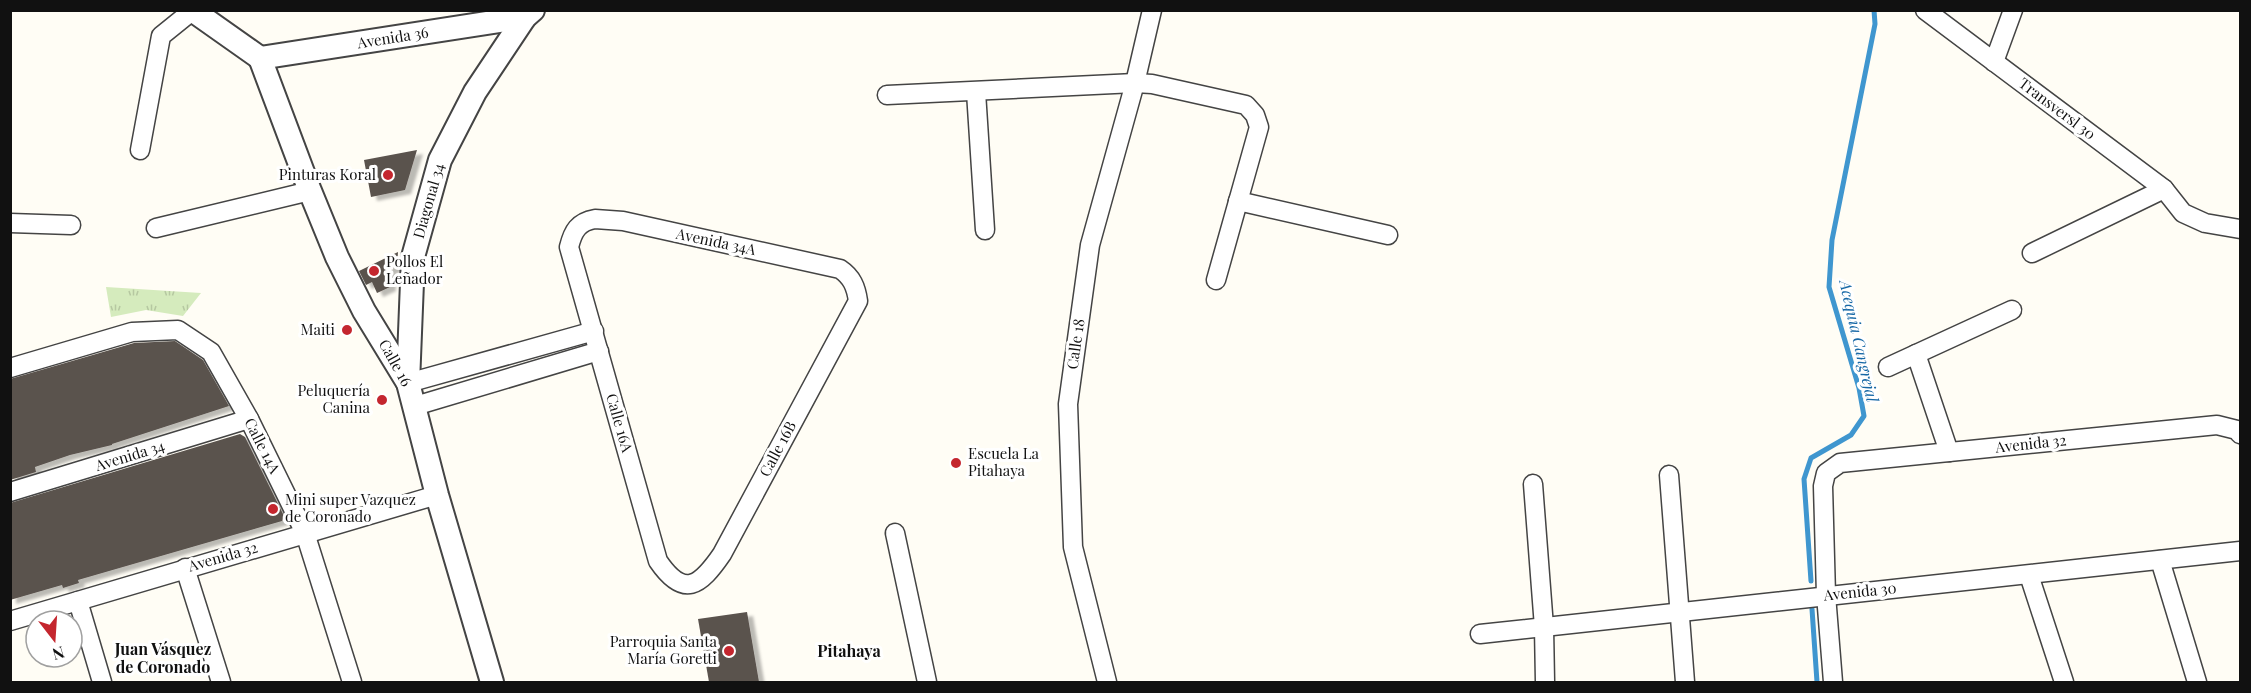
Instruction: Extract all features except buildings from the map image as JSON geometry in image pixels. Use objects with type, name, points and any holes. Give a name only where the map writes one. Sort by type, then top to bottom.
[{"type":"street","name":"Calle 18","points":[[1107,682],[1074,547],[1068,404],[1089,245],[1135,83],[1152,10]]},
{"type":"street","name":"Transversl 30","points":[[1925,10],[2164,189],[2183,213],[2205,223],[2241,229]]},
{"type":"street","points":[[1994,62],[2013,10]]},
{"type":"street","points":[[140,150],[160,36],[192,11],[260,58]]},
{"type":"street","name":"Avenida 36","points":[[260,58],[529,14]]},
{"type":"street","name":"Diagonal 34","points":[[408,383],[413,257],[440,160],[475,92],[529,14]]},
{"type":"street","name":"Calle 16","points":[[260,58],[337,257],[364,311],[408,383],[437,495],[492,682]]},
{"type":"street","points":[[887,95],[1135,83],[1152,84],[1246,105],[1256,115],[1259,127],[1216,280]]},
{"type":"street","points":[[976,92],[985,230]]},
{"type":"street","points":[[2032,253],[2164,189]]},
{"type":"street","points":[[156,228],[310,191]]},
{"type":"street","points":[[1238,201],[1388,236]]},
{"type":"street","name":"Avenida 34A","points":[[569,248],[572,235],[586,220],[623,221],[840,269],[852,281],[857,291],[858,302]]},
{"type":"street","points":[[10,223],[71,225]]},
{"type":"street","name":"Calle 16A","points":[[569,248],[658,561],[677,583],[687,585]]},
{"type":"street","name":"Calle 16B","points":[[687,585],[701,580],[722,554],[858,302]]},
{"type":"street","points":[[1888,367],[2012,310]]},
{"type":"street","name":"Calle 14A","points":[[10,368],[132,332],[178,330],[211,352],[249,419],[305,533],[352,682]]},
{"type":"street","points":[[408,383],[594,332]]},
{"type":"street","points":[[415,406],[599,351]]},
{"type":"street","points":[[1916,354],[1949,452]]},
{"type":"street","name":"Avenida 34","points":[[10,492],[249,419]]},
{"type":"street","name":"Avenida 32","points":[[1826,595],[1823,486],[1826,473],[1840,463],[2217,425],[2239,432]]},
{"type":"street","points":[[1669,475],[1685,682]]},
{"type":"street","points":[[1533,484],[1544,627],[1545,682]]},
{"type":"street","name":"Avenida 32","points":[[10,621],[437,495]]},
{"type":"street","points":[[895,534],[927,682]]},
{"type":"street","name":"Avenida 30","points":[[1479,634],[1826,595],[2029,576],[2241,551]]},
{"type":"street","points":[[2160,560],[2198,682]]},
{"type":"street","points":[[185,568],[221,682]]},
{"type":"street","points":[[2029,576],[2064,682]]},
{"type":"street","points":[[1826,595],[1833,682]]},
{"type":"street","points":[[78,601],[102,682]]},
{"type":"green space","points":[[106,287],[201,293],[183,316],[146,310],[111,317]]},
{"type":"waterway","name":"Acequia Cangrejal","points":[[1811,581],[1804,479],[1811,458],[1851,435],[1864,416],[1859,388],[1829,287],[1832,240],[1875,24],[1874,10]]},
{"type":"waterway","name":"Acequia Cangrejal","points":[[1812,609],[1817,682]]},
{"type":"place","name":"Pinturas Koral","points":[[388,175]]},
{"type":"place","name":"Pollos El Leñador","points":[[374,271]]},
{"type":"place","name":"Maiti","points":[[347,330]]},
{"type":"place","name":"Peluquería Canina","points":[[382,400]]},
{"type":"place","name":"Escuela La Pitahaya","points":[[956,463]]},
{"type":"place","name":"Mini super Vazquez de Coronado","points":[[273,509]]},
{"type":"place","name":"Parroquia Santa María Goretti","points":[[729,651]]},
{"type":"district","name":"Pitahaya","points":[[849,651]]},
{"type":"district","name":"Juan Vásquez de Coronado","points":[[163,658]]}]
